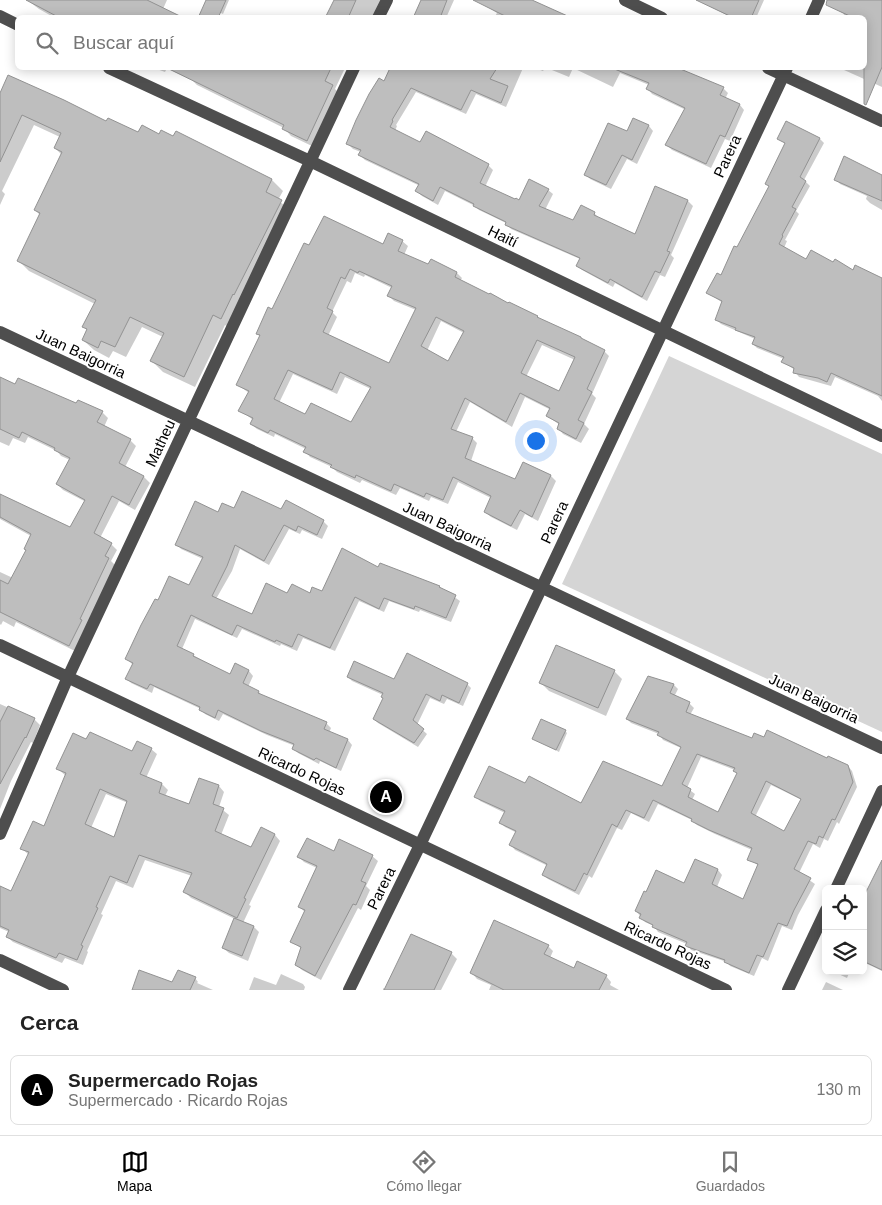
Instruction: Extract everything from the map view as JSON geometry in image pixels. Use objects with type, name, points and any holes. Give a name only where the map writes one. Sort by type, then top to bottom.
[{"type":"street","points":[[380,15],[387,0]]},
{"type":"street","points":[[625,0],[656,15]]},
{"type":"street","points":[[812,15],[819,0]]},
{"type":"street","points":[[0,16],[15,24]]},
{"type":"street","name":"Haití","points":[[113,70],[310,161],[882,436]]},
{"type":"street","name":"Matheu","points":[[0,834],[68,678],[353,70]]},
{"type":"street","points":[[785,71],[882,121]]},
{"type":"street","name":"Parera","points":[[349,990],[420,845],[785,71]]},
{"type":"street","name":"Juan Baigorria","points":[[0,332],[882,748]]},
{"type":"street","name":"Ricardo Rojas","points":[[0,645],[726,990]]},
{"type":"street","points":[[838,885],[882,791]]},
{"type":"street","points":[[788,990],[822,918]]},
{"type":"street","points":[[0,960],[63,990]]},
{"type":"shaded area","points":[[669,356],[882,454],[882,732],[562,584]]},
{"type":"building","points":[[26,0],[147,0],[178,15],[54,15]]},
{"type":"building","points":[[206,0],[226,0],[219,15],[199,15]]},
{"type":"building","points":[[334,0],[356,0],[349,15],[326,15]]},
{"type":"building","points":[[421,0],[447,0],[441,15],[414,15]]},
{"type":"building","points":[[473,0],[532,0],[565,15],[503,15]]},
{"type":"building","points":[[696,0],[759,0],[752,15],[728,15]]},
{"type":"building","points":[[827,0],[882,0],[882,67],[866,105],[864,104],[864,70],[867,70],[867,15],[848,15],[826,5]]},
{"type":"building","points":[[171,70],[330,70],[325,81],[333,85],[307,141],[282,129],[284,125]]},
{"type":"building","points":[[389,70],[496,70],[490,79],[508,86],[501,103],[471,90],[461,110],[411,88],[392,120],[390,127],[420,142],[426,131],[489,164],[480,183],[515,199],[519,200],[529,179],[549,189],[539,206],[573,220],[581,205],[595,212],[594,215],[635,234],[655,186],[688,200],[667,251],[670,252],[660,273],[655,271],[642,297],[610,279],[608,283],[576,266],[580,258],[505,225],[506,222],[440,187],[433,201],[415,191],[419,184],[358,155],[361,150],[346,144],[369,94],[379,78],[384,81]]},
{"type":"building","points":[[617,70],[683,70],[724,87],[720,95],[740,104],[725,137],[720,135],[706,164],[665,145],[685,108],[646,89],[649,83]]},
{"type":"building","points":[[8,75],[106,121],[108,118],[138,132],[142,125],[159,134],[161,130],[173,136],[176,131],[272,179],[266,192],[282,200],[221,319],[213,315],[184,377],[150,361],[164,333],[130,317],[115,347],[101,341],[98,348],[82,340],[87,329],[82,327],[96,300],[17,261],[40,213],[34,210],[62,152],[54,148],[61,133],[22,115],[0,162],[0,93]]},
{"type":"building","points":[[633,118],[649,125],[632,160],[622,155],[606,185],[584,175],[608,123],[627,131]]},
{"type":"building","points":[[786,121],[820,138],[800,177],[806,181],[792,207],[796,209],[779,244],[806,259],[811,250],[833,262],[835,259],[853,270],[855,265],[882,278],[882,396],[831,373],[827,382],[818,378],[793,373],[794,368],[781,362],[784,357],[752,344],[755,337],[715,320],[722,301],[706,293],[717,273],[721,275],[734,246],[737,247],[769,186],[765,184],[785,143],[777,139]]},
{"type":"building","points":[[844,156],[882,175],[882,201],[834,180]]},
{"type":"building","points":[[324,216],[383,244],[388,233],[403,240],[398,251],[428,264],[431,259],[457,272],[455,277],[605,350],[587,389],[592,392],[578,420],[584,423],[576,439],[557,429],[559,423],[546,416],[550,408],[520,393],[506,422],[465,398],[451,429],[473,437],[465,458],[515,479],[523,462],[551,475],[532,517],[520,510],[511,526],[484,512],[491,496],[453,477],[443,500],[426,493],[424,497],[394,484],[391,491],[356,475],[355,478],[330,467],[332,465],[303,452],[306,447],[270,430],[268,433],[250,424],[253,418],[238,411],[249,391],[236,385],[260,335],[256,334],[268,307],[272,309],[304,243],[309,245]],"holes":[[[350,269],[358,273],[359,271],[392,286],[387,296],[416,308],[389,363],[323,332],[333,311],[327,308],[341,277],[345,279]],[[436,317],[464,331],[448,361],[421,346]],[[537,340],[575,357],[559,391],[521,373]],[[288,370],[332,390],[340,372],[371,387],[351,422],[311,403],[305,414],[274,399]]]},
{"type":"building","points":[[0,377],[15,384],[18,378],[76,403],[78,400],[103,411],[97,422],[131,439],[119,463],[144,476],[129,505],[112,496],[94,533],[112,543],[105,556],[109,558],[69,646],[0,612],[0,580],[8,584],[26,550],[24,549],[31,534],[0,517],[0,494],[70,527],[85,500],[56,484],[70,458],[54,450],[55,448],[22,432],[19,438],[0,429]]},
{"type":"building","points":[[242,491],[281,509],[286,500],[324,520],[317,535],[298,526],[296,531],[284,525],[264,561],[235,545],[212,596],[252,614],[266,583],[287,593],[292,584],[310,593],[312,587],[322,591],[342,548],[378,567],[380,563],[440,586],[456,595],[446,618],[415,606],[414,609],[384,598],[379,609],[355,597],[330,648],[298,634],[292,647],[276,640],[275,642],[237,625],[232,635],[191,615],[177,646],[230,674],[235,663],[249,670],[243,683],[259,691],[258,693],[327,722],[324,729],[348,739],[336,768],[292,749],[294,744],[261,731],[218,710],[215,718],[199,710],[200,707],[150,684],[147,689],[125,679],[133,663],[125,659],[141,625],[155,599],[158,600],[169,576],[189,585],[203,557],[175,545],[195,501],[218,512],[222,503],[234,508]]},
{"type":"building","points":[[556,645],[615,670],[598,708],[539,683]]},
{"type":"building","points":[[407,653],[468,683],[459,703],[442,695],[440,701],[426,694],[413,720],[424,729],[414,743],[373,719],[383,698],[381,697],[383,693],[347,677],[354,661],[394,679]]},
{"type":"building","points":[[648,676],[674,684],[670,693],[690,702],[686,712],[752,738],[754,733],[764,737],[767,730],[827,758],[828,756],[848,765],[853,782],[835,820],[832,819],[823,838],[819,836],[816,844],[808,841],[794,869],[811,878],[787,926],[778,923],[763,957],[757,955],[749,973],[724,962],[725,960],[685,946],[687,942],[652,927],[653,925],[639,918],[641,914],[635,911],[656,870],[684,883],[695,859],[718,869],[712,884],[743,899],[758,864],[747,860],[752,848],[709,830],[691,821],[692,819],[653,800],[644,818],[626,810],[617,827],[612,824],[587,875],[584,873],[575,891],[542,875],[547,864],[509,845],[516,831],[499,823],[505,811],[474,797],[489,766],[525,783],[529,776],[581,803],[603,761],[662,786],[681,747],[657,735],[659,732],[626,719]],"holes":[[[697,754],[735,768],[733,771],[737,773],[718,812],[688,797],[691,789],[682,784]],[[766,781],[801,799],[784,831],[751,813]]]},
{"type":"building","points":[[8,706],[35,718],[0,784],[0,722]]},
{"type":"building","points":[[541,719],[566,730],[556,750],[532,739]]},
{"type":"building","points":[[90,732],[132,751],[137,741],[152,748],[140,774],[162,783],[159,793],[189,804],[199,778],[219,785],[213,804],[224,808],[215,831],[251,847],[261,827],[275,834],[244,898],[246,899],[237,918],[183,892],[192,873],[139,855],[127,883],[110,876],[81,945],[83,946],[77,960],[59,953],[56,958],[6,937],[9,930],[0,926],[0,886],[11,891],[29,852],[20,849],[33,821],[44,826],[66,773],[56,769],[73,733],[86,739]],"holes":[[[100,789],[127,801],[114,837],[85,824]]]},
{"type":"building","points":[[307,838],[334,851],[339,839],[373,855],[361,881],[366,883],[356,905],[353,904],[315,976],[295,965],[301,947],[290,942],[305,910],[298,907],[317,866],[297,857]]},
{"type":"building","points":[[882,860],[882,970],[867,963],[867,890]]},
{"type":"building","points":[[234,918],[254,926],[242,956],[222,948]]},
{"type":"building","points":[[494,920],[549,945],[544,954],[574,968],[577,961],[607,975],[599,990],[504,990],[470,973]]},
{"type":"building","points":[[411,934],[452,952],[434,990],[384,990]]},
{"type":"building","points":[[139,970],[172,982],[178,970],[196,977],[190,990],[132,990]]},
{"type":"place","name":"Supermercado Rojas","points":[[386,797]]}]
